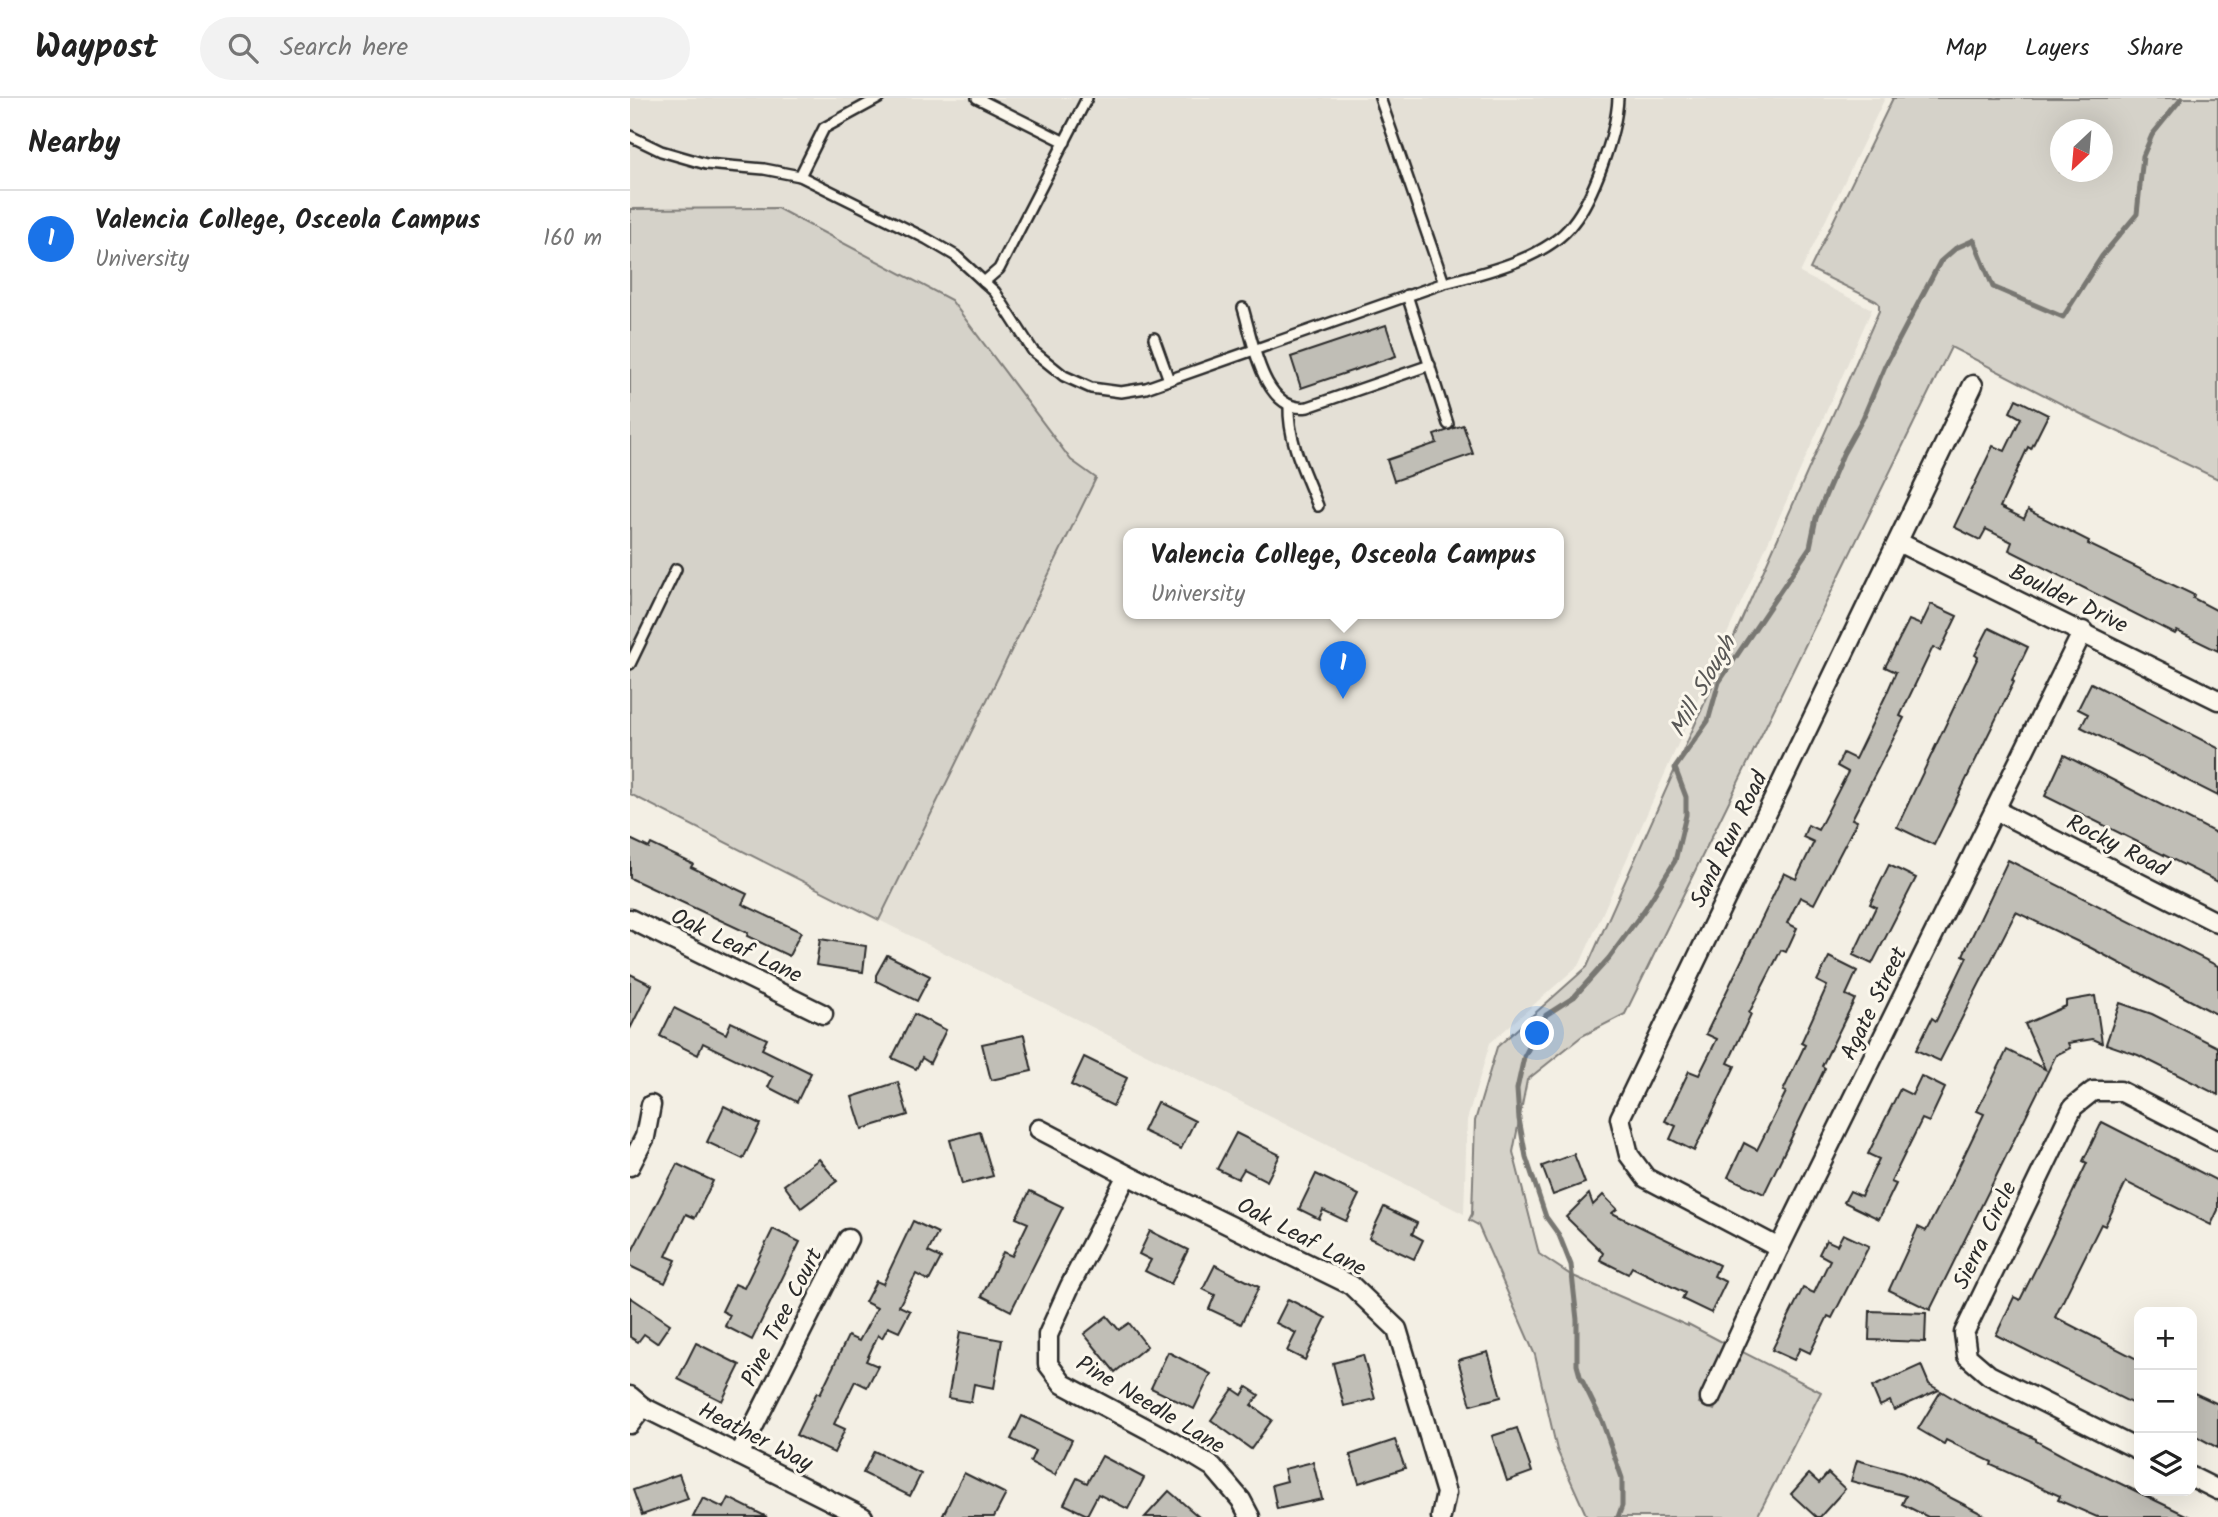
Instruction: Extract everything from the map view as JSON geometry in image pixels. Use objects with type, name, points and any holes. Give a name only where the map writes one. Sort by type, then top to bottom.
[{"type":"street","name":"Sand Run Road","points":[[1779,1248],[1646,1178],[1629,1155],[1620,1118],[1973,385]]},
{"type":"street","name":"Boulder Drive","points":[[1898,542],[2083,631],[2218,700]]},
{"type":"street","name":"Agate Street","points":[[1710,1398],[1779,1248],[2083,631]]},
{"type":"street","name":"Rocky Road","points":[[1995,810],[2218,923]]},
{"type":"street","name":"Oak Leaf Lane","points":[[630,919],[823,1014]]},
{"type":"street","name":"Sierra Circle","points":[[2134,1448],[1989,1375],[1967,1356],[1964,1334],[2073,1107],[2093,1091],[2120,1091],[2218,1142]]},
{"type":"street","points":[[630,1166],[645,1137],[650,1105]]},
{"type":"street","name":"Oak Leaf Lane","points":[[1038,1129],[1351,1285],[1397,1329],[1446,1493],[1441,1517]]},
{"type":"street","name":"Pine Needle Lane","points":[[1127,1175],[1048,1335],[1048,1364],[1063,1384],[1213,1467],[1241,1500],[1250,1517]]},
{"type":"street","name":"Pine Tree Court","points":[[739,1455],[848,1239]]},
{"type":"street","points":[[630,1424],[637,1402]]},
{"type":"street","name":"Heather Way","points":[[637,1402],[863,1517]]},
{"type":"street","points":[[2197,1480],[2218,1490]]},
{"type":"lane","points":[[800,176],[824,128],[879,98]]},
{"type":"lane","points":[[977,98],[1065,142]]},
{"type":"lane","points":[[984,282],[999,269],[1087,98]]},
{"type":"lane","points":[[1380,98],[1444,283]]},
{"type":"lane","points":[[630,136],[661,151],[705,164],[764,169],[800,176],[927,239],[956,257],[995,292],[1033,351],[1064,376],[1091,388],[1121,392],[1146,388],[1407,295],[1491,271],[1544,249],[1573,225],[1595,185],[1608,149],[1618,98]]},
{"type":"lane","points":[[1407,295],[1448,424]]},
{"type":"lane","points":[[1243,308],[1266,381],[1276,398],[1289,406],[1300,409],[1308,407],[1430,365]]},
{"type":"lane","points":[[1154,338],[1169,380]]},
{"type":"lane","points":[[1289,406],[1291,440],[1318,506]]},
{"type":"lane","points":[[630,664],[676,569]]},
{"type":"shaded area","points":[[630,98],[1885,98],[1800,273],[1872,309],[1580,964],[1490,1043],[1467,1120],[1464,1214],[879,920],[1096,478],[1071,460],[951,300],[777,208],[630,209]]},
{"type":"shaded area","points":[[1893,98],[2218,98],[2218,479],[2085,416],[1951,347],[1625,1014],[1582,1036],[1527,1080],[1513,1152],[1539,1254],[1571,1275],[1688,1324],[1726,1344],[1699,1403],[1714,1410],[1741,1351],[1821,1392],[1757,1517],[1587,1517],[1557,1450],[1535,1355],[1478,1225],[1469,1220],[1472,1214],[1475,1121],[1497,1047],[1587,967],[1879,311],[1876,301],[1810,269]]},
{"type":"shaded area","points":[[777,208],[951,300],[1071,460],[1096,478],[879,920],[630,794],[630,209]]},
{"type":"building","points":[[1386,325],[1396,356],[1301,388],[1291,357]]},
{"type":"building","points":[[2016,399],[2048,415],[2031,449],[2028,447],[2000,507],[2024,519],[2028,510],[2089,541],[2088,544],[2194,595],[2193,598],[2218,611],[2218,651],[2177,631],[2175,634],[2009,550],[2012,542],[1986,529],[1980,540],[1954,527],[1993,446],[2005,451],[2021,418],[2010,412]]},
{"type":"building","points":[[1463,425],[1473,454],[1394,481],[1387,460],[1437,443],[1434,435]]},
{"type":"building","points":[[1931,604],[1957,616],[1940,651],[1933,647],[1900,716],[1904,718],[1852,819],[1857,821],[1814,904],[1800,897],[1787,923],[1797,928],[1786,952],[1781,950],[1749,1013],[1751,1014],[1728,1063],[1735,1066],[1694,1151],[1670,1139],[1676,1126],[1665,1121],[1689,1071],[1699,1075],[1717,1039],[1706,1034],[1784,873],[1796,879],[1814,842],[1803,837],[1808,825],[1818,830],[1848,772],[1837,766],[1843,753],[1855,759],[1896,672],[1885,667],[1909,620],[1921,625]]},
{"type":"building","points":[[1989,628],[2028,647],[2012,680],[2014,682],[1934,845],[1897,827],[1978,657],[1975,655]]},
{"type":"building","points":[[2091,683],[2218,748],[2218,796],[2081,727],[2088,714],[2078,709]]},
{"type":"building","points":[[2064,755],[2218,834],[2218,882],[2045,796]]},
{"type":"building","points":[[630,839],[649,848],[651,844],[693,864],[691,867],[747,894],[742,904],[801,932],[789,956],[747,936],[748,933],[630,878]]},
{"type":"building","points":[[2008,860],[2218,966],[2218,1015],[2016,912],[1940,1061],[1916,1050],[1932,1018],[1936,1021],[1967,957],[1963,955]]},
{"type":"building","points":[[1889,865],[1916,878],[1872,964],[1853,955],[1876,907],[1870,904]]},
{"type":"building","points":[[820,939],[866,946],[863,972],[816,965]]},
{"type":"building","points":[[887,955],[930,976],[917,1001],[876,981],[876,975]]},
{"type":"building","points":[[1829,957],[1857,971],[1846,995],[1855,999],[1764,1194],[1728,1177],[1744,1143],[1757,1150],[1786,1092],[1783,1091],[1805,1045],[1801,1043],[1827,986],[1817,981]]},
{"type":"building","points":[[630,974],[652,985],[630,1029]]},
{"type":"building","points":[[2095,996],[2102,1043],[2093,1039],[2068,1043],[2070,1048],[2056,1055],[1930,1310],[1889,1290],[1918,1227],[1926,1231],[1947,1191],[1984,1114],[1977,1111],[2007,1050],[2045,1069],[2025,1024],[2066,1006],[2066,1001]]},
{"type":"building","points":[[2120,1003],[2152,1014],[2218,1047],[2218,1095],[2138,1055],[2106,1044]]},
{"type":"building","points":[[674,1008],[726,1034],[731,1022],[767,1039],[762,1049],[811,1073],[797,1102],[768,1087],[773,1077],[703,1043],[698,1055],[660,1036]]},
{"type":"building","points":[[914,1014],[946,1030],[930,1063],[922,1058],[916,1069],[892,1058]]},
{"type":"building","points":[[1024,1035],[1032,1071],[991,1080],[982,1044]]},
{"type":"building","points":[[1084,1057],[1127,1078],[1113,1106],[1071,1085]]},
{"type":"building","points":[[1921,1076],[1945,1088],[1929,1122],[1922,1119],[1891,1182],[1896,1184],[1879,1219],[1844,1202],[1850,1191],[1861,1196],[1879,1159],[1868,1154],[1900,1089],[1912,1095]]},
{"type":"building","points":[[898,1082],[908,1115],[862,1129],[852,1097]]},
{"type":"building","points":[[1157,1102],[1195,1121],[1181,1149],[1143,1131]]},
{"type":"building","points":[[724,1106],[760,1124],[743,1159],[707,1142]]},
{"type":"building","points":[[2102,1122],[2218,1181],[2218,1210],[2211,1225],[2126,1182],[2105,1226],[2101,1224],[2055,1317],[2134,1357],[2134,1404],[1996,1335],[2014,1297],[2020,1300],[2044,1252],[2087,1163],[2083,1161]]},
{"type":"building","points":[[980,1132],[993,1176],[962,1184],[950,1140]]},
{"type":"building","points":[[1236,1133],[1280,1155],[1267,1181],[1244,1169],[1238,1179],[1217,1169]]},
{"type":"building","points":[[1574,1154],[1585,1183],[1553,1195],[1542,1166]]},
{"type":"building","points":[[819,1159],[837,1181],[801,1208],[784,1185]]},
{"type":"building","points":[[677,1164],[713,1181],[695,1218],[686,1214],[666,1256],[676,1260],[665,1283],[630,1266],[630,1255]]},
{"type":"building","points":[[1316,1174],[1359,1195],[1346,1221],[1323,1210],[1319,1219],[1299,1209]]},
{"type":"building","points":[[1030,1191],[1063,1207],[1011,1311],[982,1296],[1003,1252],[1012,1256],[1028,1223],[1016,1218]]},
{"type":"building","points":[[1589,1194],[1593,1205],[1603,1195],[1617,1209],[1612,1213],[1719,1265],[1714,1276],[1726,1282],[1711,1313],[1682,1299],[1685,1293],[1632,1267],[1628,1274],[1600,1260],[1603,1253],[1566,1217]]},
{"type":"building","points":[[1384,1207],[1417,1223],[1412,1234],[1423,1240],[1414,1259],[1369,1238]]},
{"type":"building","points":[[913,1221],[938,1233],[928,1252],[941,1258],[929,1281],[916,1274],[899,1306],[910,1311],[899,1332],[888,1327],[882,1338],[878,1335],[866,1361],[878,1366],[867,1387],[855,1381],[834,1424],[845,1429],[834,1453],[796,1435],[817,1392],[820,1394],[848,1336],[859,1341],[877,1308],[865,1302],[876,1281],[883,1284]]},
{"type":"building","points":[[773,1229],[800,1242],[752,1340],[725,1326],[730,1315],[722,1311],[735,1284],[744,1288]]},
{"type":"building","points":[[1150,1231],[1188,1250],[1171,1284],[1145,1271],[1151,1260],[1139,1254]]},
{"type":"building","points":[[1843,1234],[1869,1246],[1832,1318],[1828,1316],[1810,1353],[1800,1348],[1794,1360],[1772,1350],[1803,1288],[1814,1293],[1830,1260],[1819,1254],[1826,1240],[1837,1245]]},
{"type":"building","points":[[1215,1265],[1259,1287],[1241,1324],[1209,1309],[1215,1295],[1203,1289]]},
{"type":"building","points":[[630,1297],[670,1324],[657,1343],[644,1334],[638,1342],[630,1337]]},
{"type":"building","points":[[1288,1299],[1326,1318],[1305,1360],[1287,1351],[1296,1333],[1276,1323]]},
{"type":"building","points":[[1870,1311],[1926,1313],[1925,1342],[1869,1340]]},
{"type":"building","points":[[1107,1316],[1119,1330],[1129,1323],[1147,1346],[1115,1372],[1084,1334]]},
{"type":"building","points":[[960,1332],[1002,1340],[994,1388],[974,1384],[971,1402],[948,1398]]},
{"type":"building","points":[[696,1343],[740,1365],[722,1401],[678,1379]]},
{"type":"building","points":[[1168,1352],[1211,1374],[1194,1409],[1151,1388]]},
{"type":"building","points":[[1488,1352],[1501,1397],[1471,1405],[1458,1360]]},
{"type":"building","points":[[1363,1355],[1375,1399],[1344,1406],[1333,1363]]},
{"type":"building","points":[[1921,1365],[1929,1384],[1939,1390],[1894,1410],[1890,1401],[1880,1406],[1872,1387]]},
{"type":"building","points":[[1247,1387],[1259,1395],[1251,1405],[1272,1420],[1251,1449],[1211,1420],[1233,1389],[1242,1395]]},
{"type":"building","points":[[1941,1391],[2134,1490],[2134,1496],[2146,1496],[2190,1517],[2097,1517],[2058,1500],[2060,1496],[1991,1465],[1992,1462],[1946,1440],[1944,1444],[1918,1429]]},
{"type":"building","points":[[2197,1394],[2218,1404],[2218,1448],[2197,1437]]},
{"type":"building","points":[[1022,1416],[1072,1440],[1055,1475],[1030,1462],[1035,1451],[1011,1439]]},
{"type":"building","points":[[1517,1428],[1532,1472],[1507,1481],[1492,1436]]},
{"type":"building","points":[[1395,1440],[1405,1468],[1359,1483],[1350,1455]]},
{"type":"building","points":[[874,1451],[921,1474],[910,1496],[863,1473]]},
{"type":"building","points":[[1102,1456],[1144,1478],[1128,1509],[1098,1494],[1087,1515],[1064,1504],[1077,1478],[1087,1483]]},
{"type":"building","points":[[1857,1460],[1903,1473],[1988,1517],[1928,1517],[1902,1504],[1906,1496],[1851,1481]]},
{"type":"building","points":[[1313,1462],[1322,1499],[1277,1509],[1272,1485],[1287,1481],[1284,1469]]},
{"type":"building","points":[[964,1473],[1006,1494],[994,1517],[942,1517]]},
{"type":"building","points":[[1828,1473],[1845,1489],[1820,1517],[1816,1517],[1791,1494],[1809,1474],[1819,1483]]},
{"type":"building","points":[[679,1474],[688,1499],[642,1515],[633,1490]]},
{"type":"building","points":[[1169,1491],[1199,1517],[1145,1517]]},
{"type":"building","points":[[703,1498],[724,1508],[729,1498],[767,1517],[693,1517]]},
{"type":"waterway","name":"Mill Slough","points":[[1618,1517],[1622,1506],[1622,1478],[1602,1421],[1577,1365],[1577,1320],[1571,1265],[1559,1235],[1546,1217],[1526,1157],[1517,1089],[1524,1057],[1546,1015],[1574,997],[1609,958],[1645,909],[1675,861],[1686,815],[1686,797],[1675,768],[1708,721],[1719,682],[1810,547],[1816,518],[1843,454],[1863,418],[1885,366],[1940,262],[1956,248],[1974,240],[1993,287],[2063,317],[2102,256],[2137,214],[2143,156],[2152,135],[2182,98]]},
{"type":"place","name":"Valencia College, Osceola Campus","points":[[1343,699]]}]
